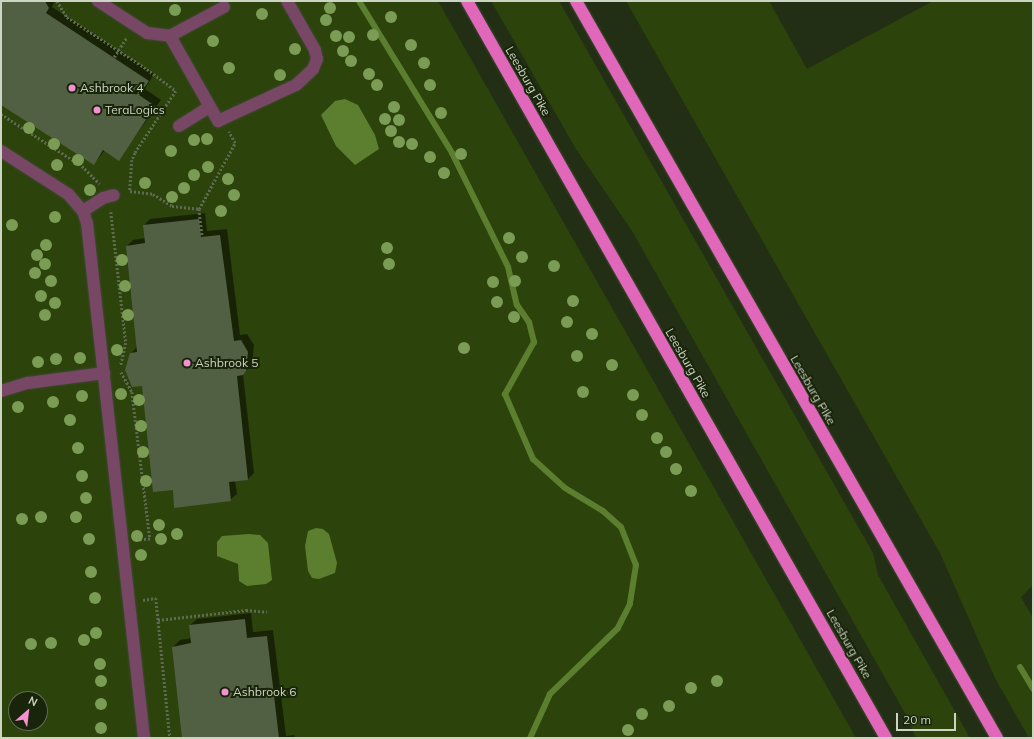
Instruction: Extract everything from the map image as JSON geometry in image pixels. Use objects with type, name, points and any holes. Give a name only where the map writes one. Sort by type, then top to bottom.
[{"type":"highway","name":"Leesburg Pike","points":[[467,1],[886,738]]},
{"type":"highway","name":"Leesburg PIke","points":[[576,1],[997,738]]},
{"type":"lane","points":[[98,1],[147,33],[170,36],[224,7]]},
{"type":"lane","points":[[170,36],[218,121],[222,120],[296,85],[313,69],[317,60],[315,50],[287,1]]},
{"type":"lane","points":[[179,126],[210,107]]},
{"type":"lane","points":[[1,151],[68,194],[83,212],[90,240],[144,738]]},
{"type":"lane","points":[[83,212],[103,198],[111,196]]},
{"type":"lane","points":[[1,391],[28,383],[104,373]]},
{"type":"path","points":[[57,1],[67,17],[118,50],[176,91],[135,153],[132,160],[130,191],[128,196]]},
{"type":"path","points":[[114,57],[134,25]]},
{"type":"path","points":[[1,114],[82,166],[111,196],[126,343],[122,353],[121,371],[132,392],[150,539],[123,542]]},
{"type":"path","points":[[202,235],[199,209],[235,143],[222,120]]},
{"type":"path","points":[[130,191],[153,194],[172,206],[199,209]]},
{"type":"path","points":[[129,601],[156,598],[170,738]]},
{"type":"path","points":[[158,620],[246,610],[267,612]]},
{"type":"shaded area","points":[[1,1],[438,1],[856,738],[1,738]]},
{"type":"shaded area","points":[[491,1],[559,1],[873,553],[878,575],[970,738],[916,738],[906,715],[632,231],[576,149]]},
{"type":"shaded area","points":[[626,1],[769,1],[807,69],[933,1],[1033,1],[1033,585],[1021,597],[1033,618],[1033,738],[1029,738],[995,678],[940,553]]},
{"type":"shaded area","points":[[345,99],[358,105],[375,135],[379,149],[355,165],[336,146],[321,115],[335,101]]},
{"type":"shaded area","points":[[316,528],[323,529],[329,534],[337,563],[335,573],[319,579],[312,578],[308,571],[305,546],[308,531]]},
{"type":"shaded area","points":[[249,534],[260,535],[268,543],[272,580],[266,584],[247,586],[239,581],[238,564],[217,556],[217,542],[222,536]]},
{"type":"building","name":"Ashbrook 4","points":[[1,1],[45,1],[49,8],[46,13],[149,81],[139,95],[155,106],[119,161],[103,150],[94,165],[1,105]]},
{"type":"building","name":"Ashbrook 5","points":[[199,219],[201,237],[220,235],[234,341],[241,340],[248,352],[246,371],[243,375],[237,376],[248,480],[229,482],[231,501],[174,508],[173,490],[153,492],[142,386],[132,387],[125,370],[130,353],[137,352],[126,246],[145,243],[143,225]]},
{"type":"building","name":"Ashbrook 6","points":[[245,619],[247,638],[267,636],[279,738],[182,738],[172,647],[191,643],[189,625]]},
{"type":"waterway","points":[[359,1],[452,153],[508,267],[517,305],[529,322],[534,342],[505,394],[533,459],[565,488],[603,511],[621,527],[636,565],[630,604],[618,628],[550,694],[530,738]]},
{"type":"waterway","points":[[1020,667],[1033,689]]},
{"type":"place","name":"Ashbrook 4","points":[[72,88]]},
{"type":"place","name":"TeraLogics","points":[[97,110]]},
{"type":"place","name":"Ashbrook 5","points":[[187,363]]},
{"type":"place","name":"Ashbrook 6","points":[[225,692]]}]
